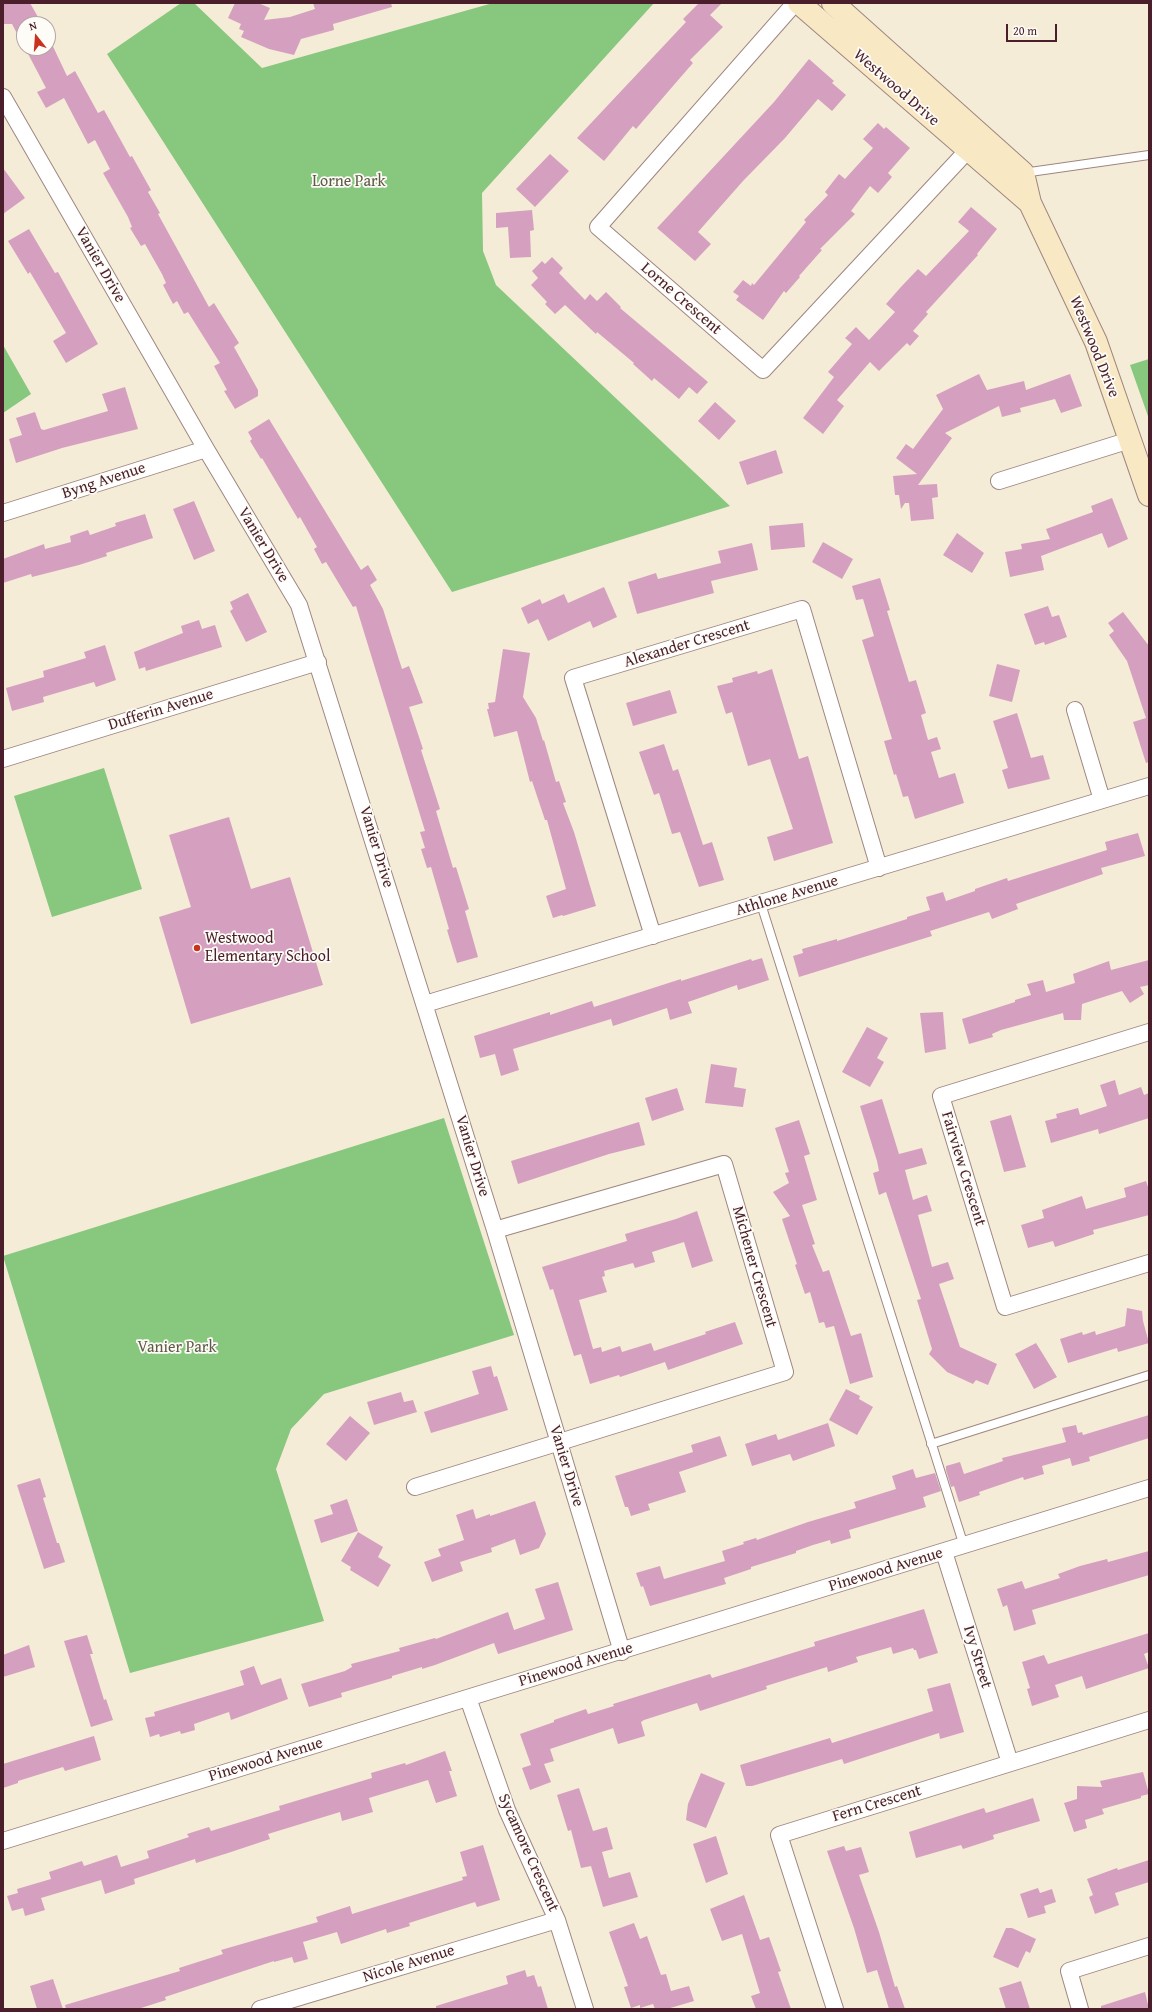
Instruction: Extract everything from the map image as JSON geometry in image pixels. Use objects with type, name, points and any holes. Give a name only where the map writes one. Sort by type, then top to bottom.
[{"type":"street","name":"Lorne Crescent","points":[[795,3],[598,227],[763,370],[968,150]]},
{"type":"street","name":"Westwood Drive","points":[[799,3],[1030,203]]},
{"type":"street","name":"Westwood Drive","points":[[833,3],[1023,173],[1030,203],[1096,342],[1149,495]]},
{"type":"street","name":"Vanier Drive","points":[[3,97],[206,448],[299,605],[495,1230],[622,1652]]},
{"type":"street","points":[[999,481],[1130,440]]},
{"type":"street","name":"Byng Avenue","points":[[3,513],[206,448]]},
{"type":"street","name":"Alexander Crescent","points":[[653,936],[573,678],[802,609],[879,868]]},
{"type":"street","name":"Dufferin Avenue","points":[[3,759],[318,662]]},
{"type":"street","points":[[1075,710],[1102,800]]},
{"type":"street","name":"Athlone Avenue","points":[[424,1004],[761,904],[1149,786]]},
{"type":"street","name":"Fairview Crescent","points":[[1149,1032],[941,1096],[1006,1307],[1149,1263]]},
{"type":"street","name":"Michener Crescent","points":[[495,1230],[724,1164],[785,1372],[558,1443]]},
{"type":"street","points":[[415,1486],[558,1443]]},
{"type":"street","name":"Pinewood Avenue","points":[[3,1841],[622,1652],[1149,1488]]},
{"type":"street","name":"Ivy Street","points":[[944,1552],[1010,1763]]},
{"type":"street","name":"Sycamore Crescent","points":[[468,1698],[507,1810],[557,1920],[585,2009]]},
{"type":"street","name":"Fern Crescent","points":[[835,2009],[779,1835],[1149,1720]]},
{"type":"street","name":"Nicole Avenue","points":[[260,2009],[557,1920]]},
{"type":"street","points":[[1080,2009],[1069,1971],[1149,1946]]},
{"type":"lane","points":[[1023,173],[1149,155]]},
{"type":"lane","points":[[761,904],[930,1444],[964,1546]]},
{"type":"lane","points":[[930,1444],[1149,1375]]},
{"type":"green space","name":"Lorne Park","points":[[181,3],[194,3],[262,68],[493,3],[654,3],[482,193],[483,251],[496,285],[730,506],[452,592],[107,54]]},
{"type":"green space","points":[[3,345],[31,394],[3,413]]},
{"type":"green space","points":[[1149,359],[1149,419],[1130,365]]},
{"type":"green space","points":[[104,768],[142,889],[52,917],[14,796]]},
{"type":"green space","name":"Vanier Park","points":[[444,1118],[514,1335],[324,1394],[291,1429],[276,1469],[324,1621],[130,1673],[3,1256]]},
{"type":"building","points":[[3,3],[30,3],[37,16],[16,16],[16,32],[12,24],[3,24]]},
{"type":"building","points":[[235,3],[258,3],[270,8],[264,20],[290,17],[315,9],[313,3],[391,3],[392,7],[333,24],[334,30],[301,39],[294,55],[269,49],[241,37],[244,31],[239,29],[241,24],[228,18]]},
{"type":"building","points":[[699,3],[722,3],[710,15],[723,27],[690,60],[693,63],[636,129],[633,126],[604,161],[577,138],[686,22],[683,19]]},
{"type":"building","points":[[56,53],[67,76],[75,71],[98,113],[104,110],[130,157],[132,156],[151,190],[148,192],[160,213],[158,214],[209,307],[214,303],[239,343],[234,347],[258,390],[258,396],[235,409],[224,391],[227,390],[214,366],[220,363],[188,312],[184,314],[177,301],[173,304],[163,285],[166,283],[162,274],[145,244],[141,246],[130,228],[132,227],[128,217],[103,173],[110,169],[95,140],[88,144],[64,98],[46,108],[37,92],[46,88],[29,56],[56,56]]},
{"type":"building","points":[[809,59],[834,81],[832,83],[846,95],[832,111],[818,99],[785,138],[743,181],[698,232],[711,244],[695,261],[657,228],[774,102]]},
{"type":"building","points":[[878,123],[884,129],[886,127],[910,148],[888,173],[892,177],[878,193],[870,186],[851,211],[855,214],[820,249],[822,250],[786,293],[784,291],[763,320],[736,300],[739,296],[733,292],[743,280],[751,286],[752,283],[754,285],[806,222],[804,220],[828,195],[825,192],[839,174],[845,179],[873,148],[863,139]]},
{"type":"building","points":[[550,154],[569,171],[535,207],[516,189]]},
{"type":"building","points":[[3,168],[25,198],[3,214]]},
{"type":"building","points":[[971,207],[997,229],[977,254],[978,255],[926,312],[928,314],[913,331],[919,336],[910,346],[907,343],[879,371],[870,362],[837,400],[844,406],[823,434],[803,418],[834,377],[828,372],[852,344],[845,338],[856,327],[869,340],[895,312],[886,304],[900,288],[918,269],[926,276],[969,231],[958,222]]},
{"type":"building","points":[[532,210],[534,230],[530,231],[531,257],[510,258],[508,227],[496,228],[496,213]]},
{"type":"building","points":[[29,229],[55,273],[58,272],[98,344],[66,363],[53,341],[66,333],[30,272],[28,274],[8,241]]},
{"type":"building","points":[[552,257],[563,268],[559,273],[585,300],[590,294],[597,301],[606,292],[621,307],[620,308],[708,382],[697,394],[689,387],[679,399],[654,378],[652,381],[633,364],[634,363],[597,332],[596,334],[565,305],[555,314],[545,304],[547,302],[531,285],[538,278],[532,271],[542,261],[545,264]]},
{"type":"building","points":[[979,374],[987,390],[1024,381],[1026,390],[1070,374],[1082,406],[1061,413],[1055,399],[1020,408],[1021,412],[1002,417],[999,406],[945,433],[952,438],[918,485],[937,484],[938,497],[932,498],[934,519],[911,521],[909,503],[905,503],[901,509],[899,495],[895,495],[893,476],[917,474],[896,458],[906,444],[913,449],[943,409],[936,395]]},
{"type":"building","points":[[125,387],[138,429],[62,448],[16,463],[9,439],[22,435],[16,418],[35,412],[41,429],[44,430],[108,411],[102,394]]},
{"type":"building","points":[[715,402],[736,421],[719,440],[698,421]]},
{"type":"building","points":[[269,419],[361,570],[368,565],[377,580],[370,585],[383,609],[402,669],[409,666],[423,703],[409,707],[440,809],[436,811],[453,868],[456,867],[469,909],[465,911],[478,957],[457,963],[431,867],[427,868],[421,849],[425,848],[420,832],[425,831],[356,606],[353,607],[326,562],[322,564],[314,549],[317,547],[300,517],[298,519],[262,458],[261,459],[250,441],[252,439],[248,432]]},
{"type":"building","points":[[776,450],[783,473],[747,485],[739,462]]},
{"type":"building","points":[[1112,498],[1128,539],[1108,548],[1102,533],[1041,556],[1044,570],[1010,577],[1005,552],[1022,549],[1021,544],[1050,539],[1046,529],[1093,512],[1091,506]]},
{"type":"building","points":[[194,501],[215,551],[194,560],[173,509]]},
{"type":"building","points":[[145,514],[153,538],[106,553],[107,556],[79,565],[32,577],[31,574],[3,583],[3,559],[44,544],[45,549],[71,542],[70,536],[88,530],[90,535],[116,526],[115,523]]},
{"type":"building","points":[[803,523],[805,547],[771,550],[769,526]]},
{"type":"building","points":[[957,533],[984,553],[972,573],[943,555]]},
{"type":"building","points":[[823,542],[853,559],[842,579],[812,562]]},
{"type":"building","points":[[752,543],[758,570],[711,581],[714,593],[637,614],[628,582],[656,573],[658,579],[721,563],[718,551]]},
{"type":"building","points":[[880,578],[890,610],[887,611],[909,682],[916,680],[926,713],[921,715],[928,740],[937,737],[941,749],[931,752],[939,778],[955,773],[964,803],[915,819],[908,796],[903,797],[896,774],[894,775],[884,741],[892,739],[862,640],[874,636],[863,599],[856,600],[852,586]]},
{"type":"building","points":[[604,587],[617,617],[593,628],[590,621],[548,641],[538,619],[528,624],[521,608],[540,599],[542,604],[564,594],[568,603]]},
{"type":"building","points":[[248,593],[267,632],[246,642],[230,611],[233,609],[230,602]]},
{"type":"building","points":[[1048,606],[1052,617],[1059,615],[1067,637],[1045,645],[1044,642],[1035,645],[1024,614]]},
{"type":"building","points":[[1123,612],[1149,646],[1149,762],[1146,763],[1133,722],[1146,718],[1127,661],[1109,635],[1114,631],[1108,623]]},
{"type":"building","points":[[199,620],[202,629],[215,625],[222,647],[146,671],[145,667],[139,669],[134,652],[183,633],[181,626]]},
{"type":"building","points":[[105,645],[116,680],[96,687],[94,682],[43,697],[44,702],[12,711],[6,688],[44,677],[43,671],[86,658],[84,652]]},
{"type":"building","points":[[503,649],[530,653],[523,697],[536,718],[556,782],[559,781],[566,802],[563,803],[574,832],[596,906],[563,916],[553,918],[546,896],[566,889],[547,820],[545,820],[532,781],[530,782],[517,731],[494,737],[487,709],[489,709],[488,703],[495,702]]},
{"type":"building","points":[[997,664],[1020,670],[1012,702],[989,696]]},
{"type":"building","points":[[772,669],[799,759],[808,756],[833,843],[774,861],[767,837],[793,829],[770,759],[748,766],[732,712],[726,714],[717,686],[733,682],[732,678],[757,671],[758,674]]},
{"type":"building","points":[[670,690],[677,713],[633,726],[626,703]]},
{"type":"building","points":[[1017,713],[1031,758],[1043,755],[1050,779],[1008,789],[1002,770],[1008,768],[993,721]]},
{"type":"building","points":[[664,744],[673,771],[678,769],[703,845],[712,842],[724,880],[699,887],[680,832],[672,834],[659,793],[654,795],[639,752]]},
{"type":"building","points":[[229,817],[251,889],[290,877],[323,985],[191,1024],[159,917],[191,907],[169,835]]},
{"type":"building","points":[[1138,833],[1145,856],[1101,868],[1103,874],[1016,904],[1018,909],[992,919],[989,912],[930,931],[932,936],[799,977],[793,956],[803,953],[802,949],[837,939],[837,941],[907,919],[907,917],[930,910],[926,897],[943,892],[946,901],[1007,878],[1008,881],[1107,850],[1105,842]]},
{"type":"building","points":[[762,958],[769,980],[738,990],[737,985],[688,1002],[692,1013],[670,1020],[667,1008],[613,1026],[611,1019],[513,1049],[519,1070],[501,1076],[495,1054],[480,1058],[474,1036],[550,1012],[550,1015],[592,1001],[594,1007],[681,979],[681,981],[751,959],[752,961]]},
{"type":"building","points":[[1149,960],[1149,985],[1140,987],[1144,994],[1130,1003],[1122,991],[1082,1004],[1081,1020],[1064,1020],[1063,1013],[1001,1030],[992,1034],[993,1037],[969,1044],[962,1019],[1015,1002],[1015,1000],[1031,995],[1027,984],[1043,980],[1046,992],[1075,983],[1073,974],[1109,961],[1111,970]]},
{"type":"building","points":[[943,1012],[946,1049],[925,1053],[920,1013]]},
{"type":"building","points":[[867,1027],[888,1038],[877,1058],[884,1062],[870,1087],[842,1072]]},
{"type":"building","points":[[711,1064],[737,1068],[734,1087],[746,1089],[743,1107],[705,1103]]},
{"type":"building","points":[[1115,1080],[1119,1095],[1141,1087],[1144,1095],[1149,1093],[1149,1118],[1099,1134],[1098,1129],[1051,1143],[1045,1121],[1057,1118],[1056,1114],[1078,1108],[1080,1115],[1107,1106],[1100,1085]]},
{"type":"building","points":[[677,1088],[684,1110],[652,1121],[645,1098]]},
{"type":"building","points":[[882,1099],[899,1154],[922,1148],[927,1164],[905,1170],[913,1200],[927,1195],[932,1211],[918,1215],[932,1267],[948,1262],[954,1279],[939,1284],[960,1347],[997,1364],[988,1385],[976,1380],[973,1384],[947,1372],[929,1354],[932,1349],[917,1300],[921,1299],[886,1192],[879,1195],[873,1173],[879,1171],[877,1161],[860,1106]]},
{"type":"building","points":[[1011,1115],[1026,1167],[1004,1172],[990,1121]]},
{"type":"building","points":[[799,1120],[810,1154],[804,1156],[817,1200],[802,1205],[815,1244],[812,1245],[823,1272],[829,1270],[851,1336],[861,1333],[873,1377],[850,1384],[834,1326],[826,1328],[824,1322],[819,1323],[810,1292],[805,1294],[782,1219],[790,1216],[773,1192],[789,1183],[785,1173],[789,1172],[775,1128]]},
{"type":"building","points":[[639,1122],[645,1145],[609,1154],[518,1184],[511,1161]]},
{"type":"building","points":[[1146,1181],[1149,1190],[1149,1215],[1093,1230],[1094,1234],[1055,1247],[1053,1241],[1028,1248],[1021,1225],[1044,1218],[1042,1210],[1082,1196],[1086,1209],[1126,1197],[1124,1188]]},
{"type":"building","points":[[697,1211],[713,1261],[692,1268],[684,1242],[652,1252],[655,1262],[635,1268],[633,1263],[604,1271],[605,1276],[602,1277],[607,1292],[579,1300],[593,1349],[601,1347],[602,1352],[620,1346],[622,1352],[651,1343],[654,1351],[706,1334],[705,1332],[735,1322],[743,1344],[668,1370],[665,1362],[620,1377],[619,1375],[590,1384],[581,1354],[574,1356],[553,1289],[550,1290],[542,1267],[627,1241],[625,1234],[676,1219]]},
{"type":"building","points":[[1127,1308],[1142,1311],[1149,1343],[1118,1352],[1117,1348],[1068,1363],[1060,1339],[1082,1332],[1083,1335],[1095,1331],[1096,1335],[1125,1326]]},
{"type":"building","points":[[1036,1343],[1057,1377],[1034,1389],[1015,1354]]},
{"type":"building","points":[[491,1366],[494,1377],[497,1376],[508,1410],[431,1433],[424,1412],[479,1394],[472,1371]]},
{"type":"building","points":[[846,1389],[860,1396],[859,1399],[873,1407],[857,1435],[829,1420]]},
{"type":"building","points":[[401,1392],[404,1402],[413,1400],[417,1412],[374,1425],[367,1402]]},
{"type":"building","points":[[1149,1415],[1149,1438],[1089,1457],[1090,1461],[1072,1466],[1070,1458],[1042,1466],[1044,1474],[1024,1480],[1023,1477],[979,1492],[980,1495],[959,1502],[954,1486],[951,1487],[946,1466],[960,1462],[964,1474],[1003,1461],[1002,1458],[1066,1442],[1062,1428],[1076,1425],[1078,1433],[1082,1432],[1083,1435]]},
{"type":"building","points":[[350,1416],[370,1433],[346,1461],[326,1444]]},
{"type":"building","points":[[828,1423],[835,1446],[793,1461],[790,1454],[752,1466],[745,1444],[776,1434],[778,1440]]},
{"type":"building","points":[[720,1436],[727,1456],[679,1472],[686,1492],[648,1504],[650,1510],[631,1516],[628,1507],[625,1507],[615,1476],[693,1452],[691,1445]]},
{"type":"building","points":[[913,1469],[916,1478],[935,1473],[941,1491],[923,1497],[926,1507],[849,1530],[851,1538],[831,1544],[830,1540],[796,1551],[796,1553],[751,1567],[751,1569],[724,1578],[726,1584],[650,1606],[643,1586],[641,1587],[636,1573],[660,1566],[664,1579],[725,1561],[722,1551],[744,1544],[743,1542],[756,1538],[757,1540],[808,1522],[856,1508],[854,1502],[896,1489],[892,1476]]},
{"type":"building","points":[[40,1478],[46,1497],[43,1498],[57,1543],[59,1543],[65,1562],[44,1569],[17,1485]]},
{"type":"building","points":[[347,1499],[358,1531],[321,1543],[314,1520],[333,1514],[330,1505]]},
{"type":"building","points":[[535,1501],[546,1534],[539,1548],[520,1555],[515,1539],[491,1548],[492,1552],[460,1562],[463,1571],[432,1582],[424,1562],[441,1556],[438,1549],[464,1540],[456,1515],[473,1509],[476,1519],[490,1514],[490,1516]]},
{"type":"building","points":[[358,1532],[383,1547],[378,1557],[391,1565],[378,1587],[350,1570],[351,1567],[341,1561]]},
{"type":"building","points":[[1149,1551],[1149,1575],[1032,1610],[1036,1624],[1014,1631],[1007,1605],[1003,1607],[997,1589],[1022,1581],[1025,1589],[1060,1578],[1058,1574],[1080,1566],[1107,1559],[1108,1562]]},
{"type":"building","points":[[558,1582],[573,1630],[498,1654],[494,1643],[435,1665],[422,1669],[422,1667],[392,1676],[392,1678],[341,1693],[342,1697],[309,1707],[301,1684],[345,1671],[352,1667],[351,1664],[400,1651],[399,1648],[435,1638],[436,1639],[508,1612],[514,1630],[545,1619],[535,1589]]},
{"type":"building","points":[[924,1609],[938,1653],[919,1659],[916,1650],[913,1648],[893,1654],[891,1647],[856,1657],[858,1662],[828,1672],[827,1667],[766,1686],[767,1689],[700,1711],[697,1703],[644,1720],[641,1722],[645,1736],[618,1744],[613,1728],[550,1749],[554,1761],[544,1764],[551,1782],[530,1790],[522,1768],[531,1765],[520,1734],[586,1709],[588,1714],[614,1706],[613,1704],[710,1674],[712,1678],[815,1646],[814,1642]]},
{"type":"building","points":[[1149,1633],[1149,1652],[1144,1654],[1149,1668],[1086,1689],[1082,1676],[1055,1685],[1059,1697],[1032,1706],[1027,1689],[1030,1688],[1022,1662],[1044,1655],[1048,1664]]},
{"type":"building","points":[[87,1635],[93,1654],[90,1654],[104,1700],[106,1699],[113,1720],[91,1727],[64,1641]]},
{"type":"building","points":[[29,1645],[35,1667],[3,1677],[3,1655]]},
{"type":"building","points":[[254,1666],[261,1685],[281,1678],[288,1699],[231,1720],[229,1712],[194,1724],[195,1730],[181,1734],[180,1731],[160,1737],[159,1734],[150,1737],[145,1718],[155,1716],[154,1712],[244,1685],[240,1671]]},
{"type":"building","points":[[950,1683],[964,1732],[940,1739],[939,1733],[844,1764],[842,1759],[752,1786],[746,1786],[740,1765],[830,1738],[832,1743],[933,1711],[927,1689]]},
{"type":"building","points":[[94,1736],[101,1760],[65,1771],[63,1767],[18,1781],[18,1783],[3,1788],[3,1764]]},
{"type":"building","points":[[445,1751],[452,1771],[449,1771],[457,1796],[436,1803],[428,1780],[369,1798],[373,1812],[342,1821],[340,1812],[268,1834],[270,1839],[228,1853],[196,1863],[195,1859],[134,1879],[135,1884],[105,1894],[101,1880],[41,1898],[45,1910],[25,1916],[23,1908],[12,1911],[7,1896],[18,1893],[17,1889],[51,1879],[49,1872],[82,1861],[84,1866],[117,1855],[121,1867],[149,1858],[147,1851],[189,1837],[187,1834],[209,1827],[211,1831],[280,1810],[279,1806],[372,1778],[371,1773],[405,1763],[406,1765]]},
{"type":"building","points":[[1143,1772],[1149,1794],[1141,1796],[1141,1798],[1102,1809],[1104,1814],[1085,1820],[1087,1828],[1074,1832],[1064,1803],[1077,1799],[1077,1786],[1102,1787],[1100,1781]]},
{"type":"building","points":[[701,1773],[725,1783],[706,1828],[686,1820],[688,1804]]},
{"type":"building","points":[[579,1788],[593,1831],[607,1827],[613,1849],[602,1852],[609,1878],[630,1872],[638,1897],[603,1907],[591,1866],[581,1868],[571,1830],[568,1831],[557,1795]]},
{"type":"building","points":[[1033,1798],[1040,1821],[993,1835],[994,1839],[963,1849],[961,1845],[916,1858],[909,1832],[984,1808],[986,1813]]},
{"type":"building","points":[[716,1836],[728,1874],[706,1883],[693,1844]]},
{"type":"building","points":[[483,1845],[500,1900],[477,1907],[475,1902],[409,1923],[410,1926],[387,1933],[386,1929],[341,1944],[337,1932],[303,1942],[308,1959],[294,1963],[292,1957],[274,1961],[165,1997],[166,2000],[138,2009],[66,2009],[65,2005],[180,1971],[179,1968],[223,1954],[221,1950],[318,1922],[316,1917],[350,1906],[352,1914],[463,1880],[462,1877],[467,1876],[460,1852]]},
{"type":"building","points":[[844,1846],[846,1851],[861,1847],[869,1872],[859,1875],[879,1932],[895,1987],[897,1986],[905,2009],[889,2009],[877,1970],[867,1973],[854,1928],[827,1851]]},
{"type":"building","points":[[1149,1860],[1149,1882],[1115,1893],[1119,1905],[1095,1914],[1089,1897],[1093,1895],[1087,1879],[1117,1868],[1118,1870]]},
{"type":"building","points":[[1038,1888],[1040,1893],[1052,1889],[1056,1902],[1044,1906],[1046,1913],[1028,1918],[1020,1894]]},
{"type":"building","points":[[744,1895],[760,1940],[769,1937],[781,1971],[778,1972],[791,2009],[756,2009],[751,1996],[760,1993],[742,1934],[722,1941],[710,1909]]},
{"type":"building","points":[[634,1923],[640,1939],[647,1936],[661,1975],[666,1974],[671,1991],[689,1986],[694,2001],[667,2009],[655,2009],[653,2004],[640,2008],[640,2005],[631,2008],[624,1987],[628,1986],[609,1932]]},
{"type":"building","points":[[1006,1928],[1012,1928],[1036,1939],[1030,1953],[1026,1951],[1018,1968],[993,1957]]},
{"type":"building","points":[[525,1970],[527,1977],[534,1975],[538,1987],[541,1986],[548,2009],[436,2009],[436,2006],[508,1984],[506,1976]]},
{"type":"building","points":[[53,1979],[63,2009],[37,2009],[30,1986]]},
{"type":"building","points":[[1021,1981],[1030,2009],[1006,2009],[999,1988]]},
{"type":"building","points":[[1145,1992],[1149,2009],[1101,2009],[1101,2006]]},
{"type":"place","name":"Westwood Elementary School","points":[[197,948]]}]
